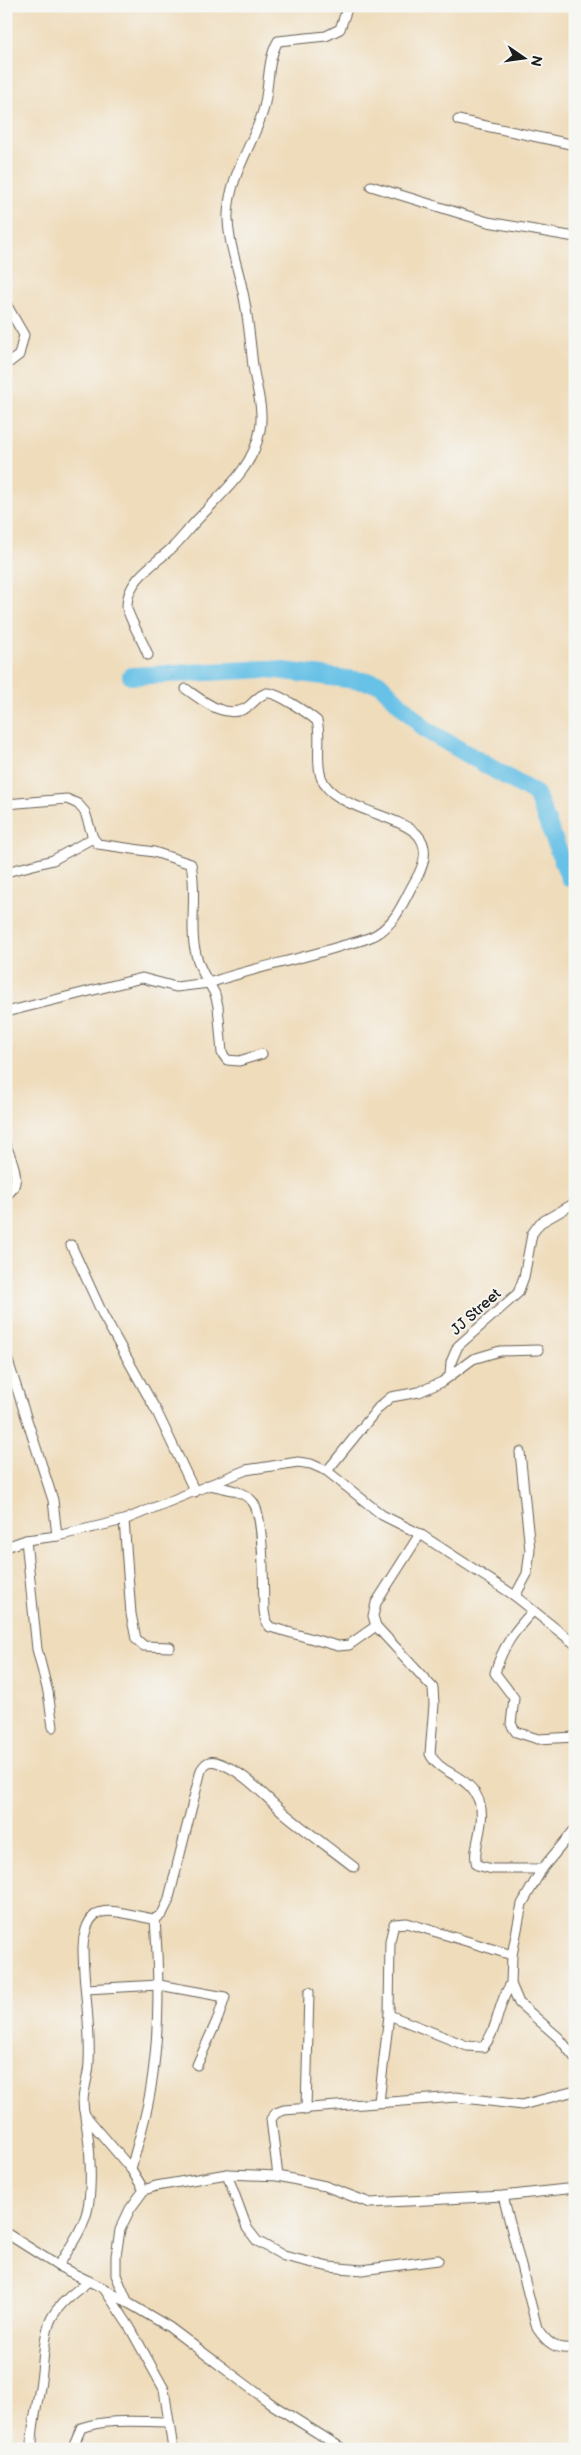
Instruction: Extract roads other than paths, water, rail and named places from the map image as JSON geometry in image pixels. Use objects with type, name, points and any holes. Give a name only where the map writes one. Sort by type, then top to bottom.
[{"type":"street","points":[[148,655],[141,636],[128,616],[126,606],[133,585],[141,575],[174,546],[247,466],[258,442],[262,423],[247,315],[232,251],[228,215],[231,188],[238,166],[256,133],[264,107],[270,65],[278,41],[326,36],[340,29],[348,6]]},
{"type":"street","points":[[458,120],[575,145]]},
{"type":"street","points":[[371,186],[488,222],[575,237]]},
{"type":"street","points":[[6,304],[24,336],[19,355],[6,365]]},
{"type":"street","points":[[6,1012],[142,978],[176,987],[209,983],[301,959],[377,934],[397,915],[405,904],[410,888],[422,869],[425,856],[424,846],[418,836],[410,829],[361,807],[326,788],[321,777],[317,752],[319,728],[317,721],[311,715],[292,706],[284,698],[270,692],[263,694],[243,710],[227,712],[209,706],[186,689]]},
{"type":"street","points":[[6,804],[67,799],[78,804],[85,812],[93,838],[98,844],[154,852],[191,864],[194,878],[192,938],[196,958],[216,994],[224,1057],[231,1062],[262,1054]]},
{"type":"street","points":[[6,872],[53,860],[93,838]]},
{"type":"street","points":[[6,1146],[16,1178],[14,1186],[6,1195]]},
{"type":"street","name":"JJ Street","points":[[450,1376],[451,1362],[458,1346],[518,1293],[524,1276],[532,1234],[540,1223],[575,1203]]},
{"type":"street","points":[[71,1245],[104,1317],[157,1412],[195,1492]]},
{"type":"street","points":[[327,1471],[391,1397],[419,1392],[442,1382],[473,1360],[500,1351],[538,1350]]},
{"type":"street","points":[[6,1355],[8,1369],[53,1500],[57,1536]]},
{"type":"street","points":[[515,1596],[527,1574],[530,1550],[520,1452]]},
{"type":"street","points":[[6,1547],[26,1540],[57,1536],[124,1520],[246,1470],[298,1462],[327,1471],[382,1515],[420,1534],[515,1596],[575,1644]]},
{"type":"street","points":[[209,1485],[238,1492],[251,1500],[257,1507],[260,1524],[264,1611],[266,1622],[270,1627],[338,1646],[349,1646],[376,1626]]},
{"type":"street","points":[[124,1520],[131,1614],[136,1639],[144,1646],[170,1647]]},
{"type":"street","points":[[420,1534],[376,1603],[374,1616],[376,1626],[433,1688],[434,1704],[430,1754],[440,1766],[458,1776],[474,1791],[480,1805],[481,1832],[475,1856],[476,1865],[492,1868],[542,1868]]},
{"type":"street","points":[[26,1540],[37,1649],[48,1692],[53,1727]]},
{"type":"street","points":[[533,1611],[513,1632],[500,1654],[495,1673],[514,1698],[511,1724],[516,1732],[538,1739],[575,1737]]},
{"type":"street","points":[[58,2266],[79,2234],[86,2216],[90,2140],[82,2107],[89,2064],[83,1945],[87,1927],[94,1915],[103,1911],[155,1919],[162,1914],[168,1902],[201,1770],[205,1764],[217,1762],[246,1779],[284,1812],[354,1867]]},
{"type":"street","points":[[575,1829],[542,1868],[522,1904],[512,1956],[511,1984],[520,2004],[559,2038],[575,2058]]},
{"type":"street","points":[[131,2169],[151,2089],[158,2034],[159,1984],[155,1919]]},
{"type":"street","points":[[379,2102],[389,2015],[390,1941],[394,1924],[407,1923],[512,1956]]},
{"type":"street","points":[[86,1989],[159,1984],[225,1997],[218,2018],[197,2065]]},
{"type":"street","points":[[389,2015],[467,2046],[482,2047],[493,2031],[502,2000],[511,1984]]},
{"type":"street","points":[[306,2110],[309,1992]]},
{"type":"street","points":[[278,2176],[271,2119],[276,2113],[284,2110],[306,2110],[379,2102],[456,2097],[522,2105],[575,2091]]},
{"type":"street","points":[[85,2115],[131,2169],[144,2190]]},
{"type":"street","points":[[228,2174],[247,2228],[256,2241],[284,2256],[328,2267],[362,2270],[438,2260]]},
{"type":"street","points":[[128,2303],[116,2275],[116,2256],[120,2230],[130,2209],[144,2190],[156,2186],[228,2174],[278,2176],[325,2186],[370,2203],[503,2196],[575,2188]]},
{"type":"street","points":[[503,2196],[538,2328],[545,2340],[557,2347],[575,2347]]},
{"type":"street","points":[[6,2233],[58,2266],[103,2288],[128,2303],[204,2352],[274,2406],[342,2449]]},
{"type":"street","points":[[32,2449],[31,2430],[39,2395],[48,2330],[59,2307],[89,2281]]},
{"type":"street","points":[[103,2288],[130,2326],[164,2389],[174,2449]]},
{"type":"street","points":[[72,2449],[80,2428],[90,2425],[108,2422],[169,2422]]},
{"type":"waterway","points":[[131,676],[268,669],[379,683],[426,730],[536,794],[569,877],[575,879]]}]
